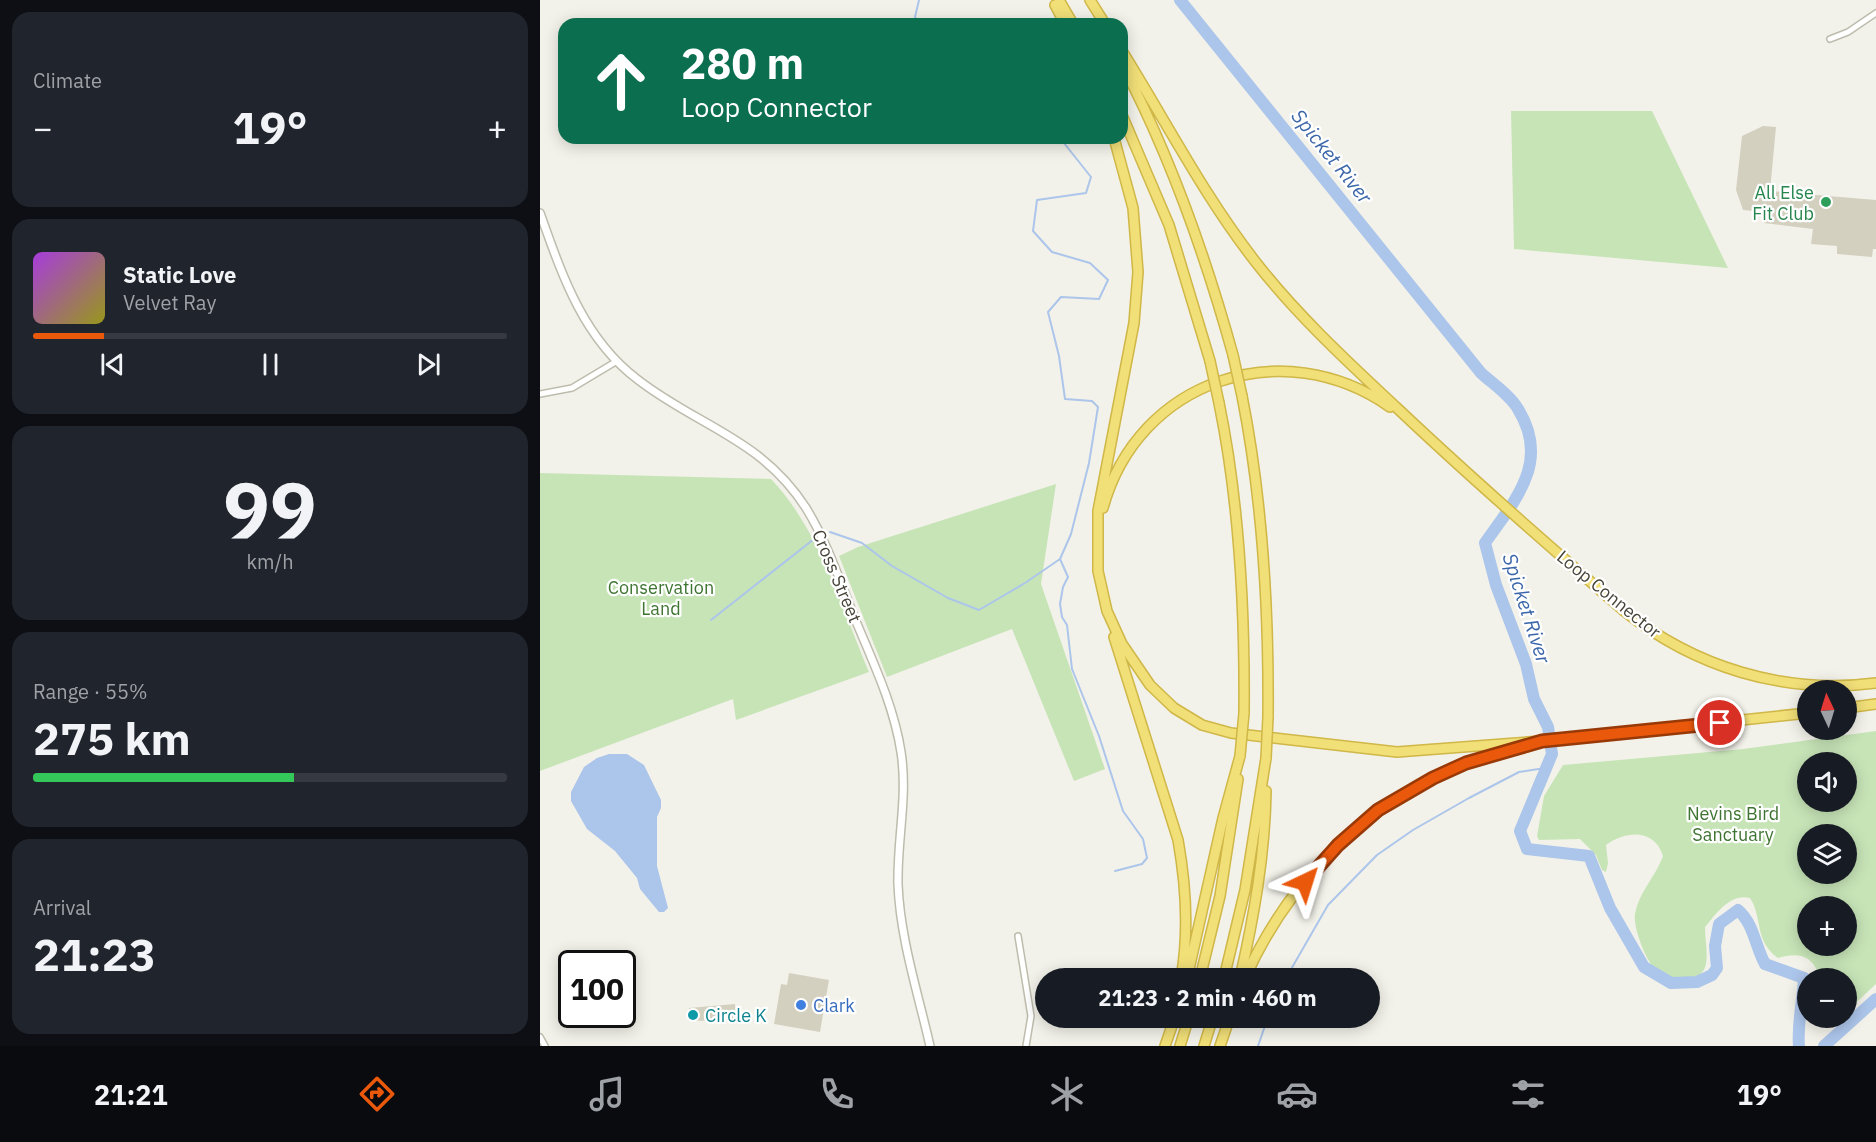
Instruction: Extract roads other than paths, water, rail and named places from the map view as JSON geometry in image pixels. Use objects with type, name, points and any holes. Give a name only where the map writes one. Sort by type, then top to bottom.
[{"type":"highway","points":[[1053,0],[1062,18]]},
{"type":"highway","points":[[1059,0],[1070,18]]},
{"type":"highway","points":[[1088,0],[1097,18]]},
{"type":"highway","points":[[1088,0],[1101,18]]},
{"type":"highway","points":[[1128,61],[1198,179],[1258,265],[1325,340],[1416,426]]},
{"type":"highway","points":[[1128,76],[1160,139],[1179,185],[1211,279],[1233,355],[1256,478],[1265,566],[1268,717],[1266,823],[1253,923],[1242,968]]},
{"type":"highway","points":[[1128,129],[1169,225],[1210,361],[1233,487],[1242,583],[1244,713],[1240,756],[1227,857],[1202,968]]},
{"type":"highway","points":[[1116,144],[1133,208],[1137,248],[1137,304],[1098,511],[1098,571],[1116,645],[1178,840],[1185,922],[1182,968]]},
{"type":"highway","points":[[1098,536],[1111,486],[1120,465],[1138,438],[1174,405],[1222,380],[1268,371],[1319,376],[1367,393],[1416,426]]},
{"type":"highway","name":"Loop Connector","points":[[1416,426],[1502,505],[1637,621],[1690,653],[1725,668],[1775,681],[1825,686],[1876,683]]},
{"type":"highway","points":[[1107,611],[1125,650],[1158,694],[1183,715],[1213,729],[1242,734],[1397,752],[1542,741],[1797,714]]},
{"type":"highway","points":[[1857,707],[1876,704]]},
{"type":"highway","points":[[1250,968],[1257,952],[1295,894],[1338,845],[1378,810],[1449,770],[1493,754],[1542,741]]},
{"type":"highway","points":[[1189,968],[1240,756]]},
{"type":"highway","points":[[1226,968],[1245,890],[1266,758]]},
{"type":"highway","points":[[1165,1046],[1171,1028]]},
{"type":"highway","points":[[1180,1046],[1186,1028]]},
{"type":"highway","points":[[1204,1046],[1210,1028]]},
{"type":"highway","points":[[1220,1046],[1226,1028]]},
{"type":"street","points":[[1830,39],[1848,32],[1876,13]]},
{"type":"street","name":"Cross Street","points":[[540,213],[574,301],[588,325],[617,361],[639,381],[727,433],[766,462],[800,500],[827,549],[884,689],[898,737],[904,792],[898,875],[900,903],[930,1046]]},
{"type":"street","points":[[540,394],[572,388],[617,361]]},
{"type":"street","points":[[1018,936],[1031,1016],[1026,1046]]},
{"type":"street","points":[[540,1038],[545,1046]]},
{"type":"water","points":[[609,754],[627,754],[644,765],[661,800],[661,808],[657,817],[657,866],[668,908],[664,912],[659,912],[640,889],[637,878],[615,851],[587,829],[571,801],[571,792],[584,767],[597,758]]},
{"type":"waterway","points":[[916,18],[919,0]]},
{"type":"waterway","name":"Spicket River","points":[[1180,0],[1481,373],[1515,404],[1527,428],[1531,446],[1530,463],[1525,480],[1517,496],[1485,543],[1496,585],[1526,664],[1534,699],[1548,727],[1552,754],[1520,831],[1527,849],[1589,856],[1610,908],[1644,967],[1671,983],[1697,982],[1712,975],[1717,968],[1715,946],[1719,924],[1738,910],[1748,922],[1765,964],[1804,978],[1799,1046]]},
{"type":"waterway","points":[[830,532],[862,543],[892,566],[948,598],[979,610],[1060,559],[1071,534],[1089,463],[1098,407],[1092,401],[1065,399],[1059,356],[1048,312],[1061,297],[1099,299],[1108,280],[1090,263],[1052,252],[1033,231],[1037,200],[1086,193],[1091,177],[1065,144]]},
{"type":"waterway","points":[[711,620],[814,539]]},
{"type":"waterway","points":[[1060,559],[1068,577],[1063,587],[1060,604],[1062,617],[1067,625],[1072,669],[1099,736],[1123,811],[1143,839],[1147,858],[1142,864],[1115,871]]},
{"type":"waterway","points":[[1292,968],[1328,905],[1377,855],[1413,830],[1519,772],[1545,768]]},
{"type":"waterway","name":"Spicket River","points":[[1824,1046],[1876,999]]},
{"type":"waterway","points":[[1258,1046],[1264,1028]]},
{"type":"place","name":"All Else Fit Club","points":[[1826,202]]},
{"type":"place","name":"Clark","points":[[801,1005]]},
{"type":"place","name":"Circle K","points":[[693,1015]]},
{"type":"park label","name":"Conservation Land","points":[[661,597]]},
{"type":"park label","name":"Nevins Bird Sanctuary","points":[[1733,823]]}]
